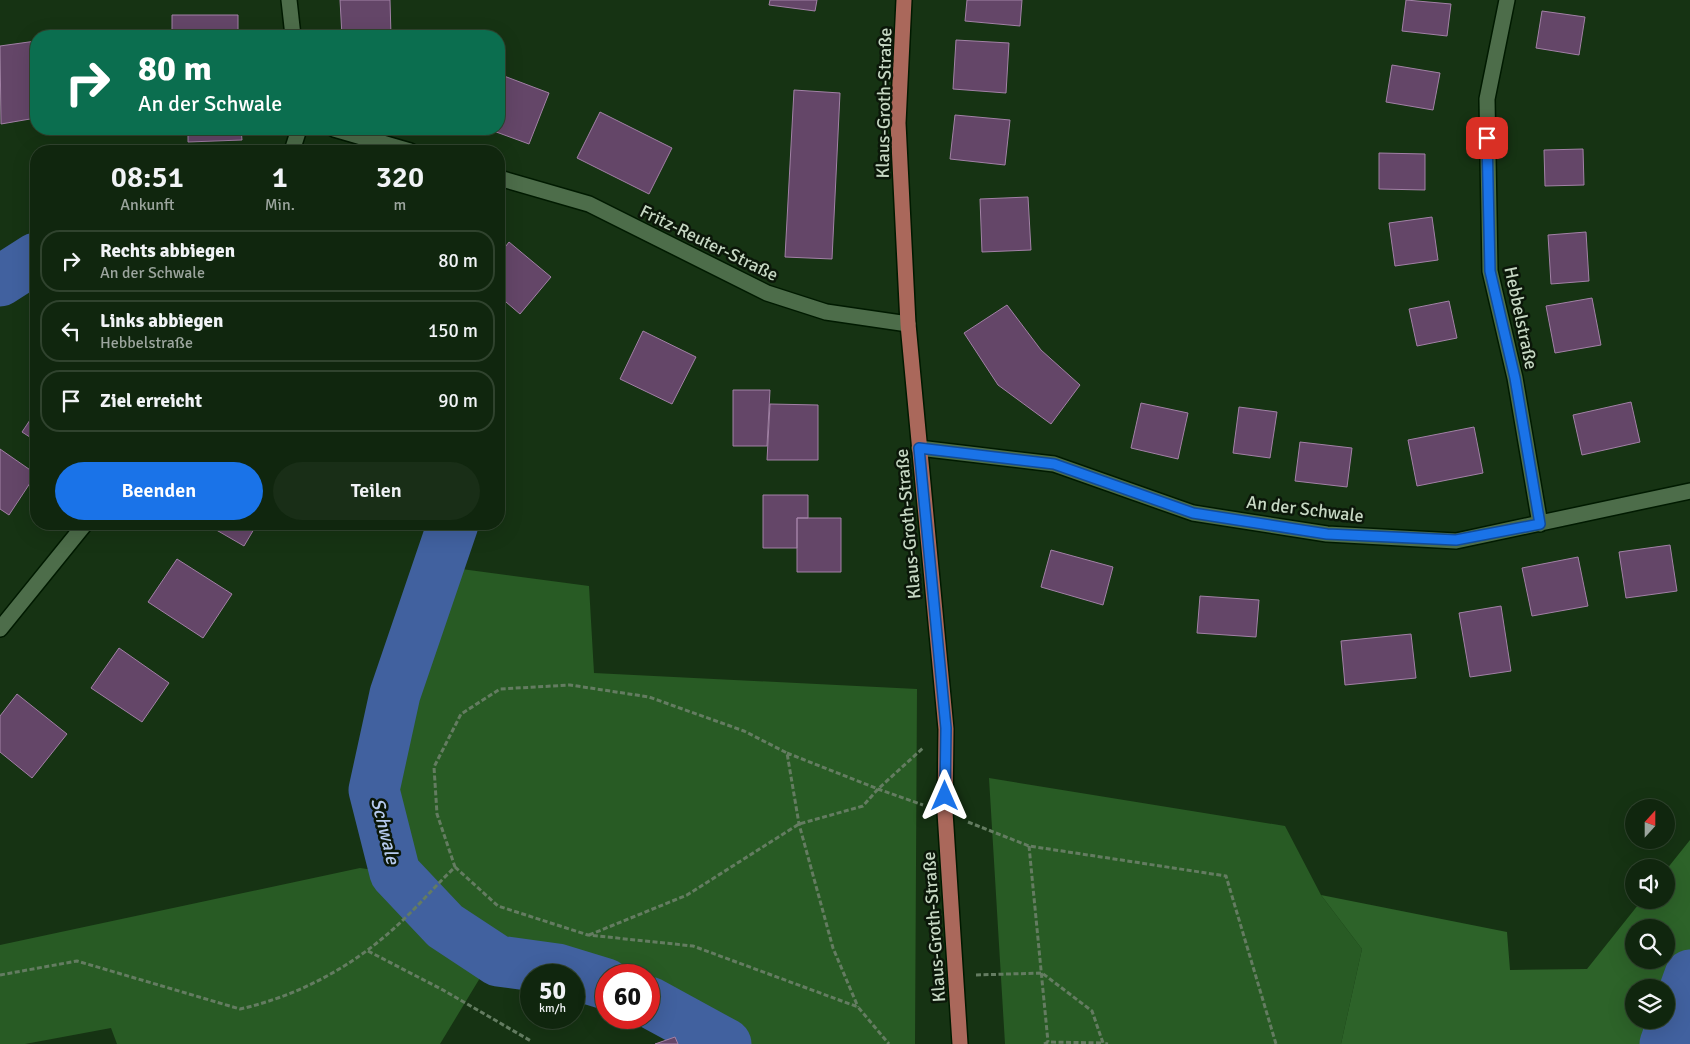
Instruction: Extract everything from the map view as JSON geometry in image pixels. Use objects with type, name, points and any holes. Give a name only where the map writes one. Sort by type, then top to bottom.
[{"type":"main road","name":"Klaus-Groth-Straße","points":[[904,0],[898,123],[908,324],[946,728],[945,812],[960,1044]]},
{"type":"street","points":[[289,0],[292,30]]},
{"type":"street","name":"Hebbelstraße","points":[[1507,0],[1486,99],[1490,271],[1515,378],[1540,524]]},
{"type":"street","points":[[355,135],[389,145]]},
{"type":"street","name":"Fritz-Reuter-Straße","points":[[505,180],[589,204],[767,294],[826,312],[908,324]]},
{"type":"street","name":"An der Schwale","points":[[919,448],[1054,464],[1193,513],[1327,534],[1456,540],[1540,524],[1690,491]]},
{"type":"street","points":[[0,629],[80,530]]},
{"type":"path","points":[[858,1007],[693,946],[588,935],[498,906],[455,867],[437,814],[434,767],[462,714],[500,689],[570,686],[649,697],[744,731],[787,753],[878,789],[945,812],[1029,846],[1226,876],[1276,1044]]},
{"type":"path","points":[[588,935],[687,895],[799,824],[863,806],[878,789],[946,728]]},
{"type":"path","points":[[787,753],[799,824],[833,948],[858,1007],[889,1044]]},
{"type":"path","points":[[1029,846],[1048,1042]]},
{"type":"path","points":[[0,975],[78,961],[240,1010],[264,1004],[311,986],[368,951],[404,919],[436,884],[455,867]]},
{"type":"path","points":[[368,951],[443,990],[531,1041]]},
{"type":"path","points":[[956,976],[1042,973],[1092,1011],[1103,1043]]},
{"type":"path","points":[[1044,1044],[1048,1042],[1108,1044]]},
{"type":"green space","points":[[439,566],[589,586],[594,673],[917,689],[915,1044],[706,1044],[688,1031],[660,1017],[660,964],[595,964],[595,991],[585,990],[585,964],[520,964],[520,979],[483,973],[440,1044],[117,1044],[111,1028],[25,1044],[0,1044],[0,945],[360,868],[395,873],[374,790],[395,694]]},
{"type":"green space","points":[[989,778],[1285,826],[1321,895],[1362,949],[1341,1044],[1005,1044]]},
{"type":"green space","points":[[1690,840],[1690,996],[1673,1044],[1341,1044],[1362,949],[1321,895],[1507,932],[1510,970],[1587,969],[1625,921],[1625,969],[1675,969],[1675,919],[1627,919],[1635,909],[1675,909],[1675,859]]},
{"type":"green space","points":[[1690,996],[1690,1044],[1673,1044]]},
{"type":"building","points":[[340,0],[390,0],[391,30],[342,30]]},
{"type":"building","points":[[770,0],[817,0],[815,11],[769,5]]},
{"type":"building","points":[[967,0],[1022,0],[1020,26],[965,21]]},
{"type":"building","points":[[1406,0],[1451,4],[1447,36],[1402,31]]},
{"type":"building","points":[[1542,11],[1585,17],[1579,55],[1536,48]]},
{"type":"building","points":[[172,15],[238,15],[238,30],[172,30]]},
{"type":"building","points":[[956,40],[1009,43],[1006,93],[953,89]]},
{"type":"building","points":[[30,42],[30,119],[1,124],[0,46]]},
{"type":"building","points":[[1392,65],[1440,73],[1433,110],[1386,102]]},
{"type":"building","points":[[505,76],[549,93],[529,144],[504,135]]},
{"type":"building","points":[[794,90],[840,93],[832,259],[785,257]]},
{"type":"building","points":[[600,112],[672,148],[649,194],[577,158]]},
{"type":"building","points":[[955,115],[1010,120],[1005,165],[950,159]]},
{"type":"building","points":[[188,135],[242,135],[242,140],[188,142]]},
{"type":"building","points":[[1583,149],[1584,185],[1545,186],[1544,150]]},
{"type":"building","points":[[1379,153],[1425,154],[1425,190],[1379,189]]},
{"type":"building","points":[[1028,197],[1031,250],[982,252],[980,199]]},
{"type":"building","points":[[1432,217],[1438,260],[1395,266],[1389,223]]},
{"type":"building","points":[[1586,232],[1589,281],[1551,284],[1548,235]]},
{"type":"building","points":[[509,242],[551,277],[520,314],[505,301],[505,247]]},
{"type":"building","points":[[1592,298],[1601,345],[1555,353],[1546,306]]},
{"type":"building","points":[[1449,301],[1457,338],[1417,346],[1409,309]]},
{"type":"building","points":[[1007,305],[1041,350],[1080,385],[1051,424],[998,385],[964,333]]},
{"type":"building","points":[[643,331],[696,357],[672,404],[620,379]]},
{"type":"building","points":[[733,390],[770,390],[767,446],[733,446]]},
{"type":"building","points":[[1631,402],[1640,442],[1582,455],[1573,415]]},
{"type":"building","points":[[1141,403],[1188,413],[1178,459],[1131,448]]},
{"type":"building","points":[[770,404],[818,405],[818,460],[767,460]]},
{"type":"building","points":[[1239,407],[1277,412],[1270,458],[1233,453]]},
{"type":"building","points":[[30,420],[30,437],[22,432]]},
{"type":"building","points":[[1474,427],[1483,473],[1417,486],[1408,440]]},
{"type":"building","points":[[1300,442],[1352,448],[1347,487],[1295,481]]},
{"type":"building","points":[[0,449],[30,470],[30,483],[9,515],[0,509]]},
{"type":"building","points":[[763,495],[808,495],[808,518],[797,518],[797,548],[763,548]]},
{"type":"building","points":[[797,518],[841,518],[841,572],[797,572]]},
{"type":"building","points":[[216,530],[253,530],[244,546]]},
{"type":"building","points":[[1670,545],[1677,591],[1626,598],[1619,552]]},
{"type":"building","points":[[1051,550],[1113,567],[1103,605],[1041,587]]},
{"type":"building","points":[[1578,557],[1588,606],[1532,616],[1522,568]]},
{"type":"building","points":[[177,559],[232,594],[203,638],[148,602]]},
{"type":"building","points":[[1200,596],[1259,600],[1256,637],[1197,633]]},
{"type":"building","points":[[1501,606],[1511,671],[1470,677],[1459,613]]},
{"type":"building","points":[[1411,634],[1416,678],[1345,685],[1341,641]]},
{"type":"building","points":[[119,648],[169,683],[142,722],[91,688]]},
{"type":"building","points":[[17,694],[67,734],[32,778],[0,752],[0,716]]},
{"type":"building","points":[[675,1037],[678,1044],[655,1044]]},
{"type":"waterway","name":"Schwale","points":[[0,281],[30,262]]},
{"type":"waterway","name":"Schwale","points":[[451,530],[395,694],[374,790],[395,873],[445,926],[498,961],[557,969],[595,981]]},
{"type":"waterway","name":"Schwale","points":[[1665,1044],[1690,975]]},
{"type":"waterway","name":"Schwale","points":[[660,1008],[726,1044]]},
{"type":"route","points":[[945,796],[946,728],[919,448],[1054,464],[1193,513],[1327,534],[1456,540],[1540,524],[1515,378],[1490,271],[1487,138]]}]
